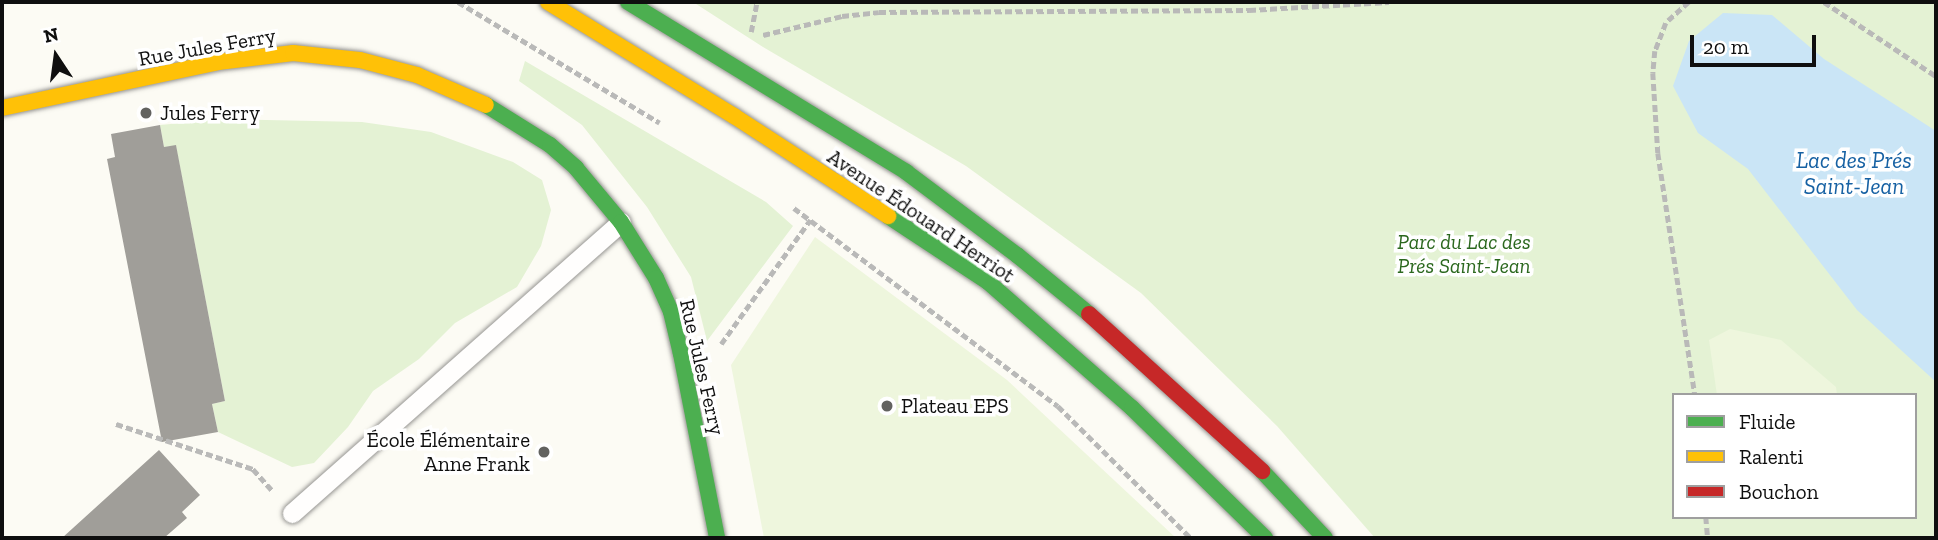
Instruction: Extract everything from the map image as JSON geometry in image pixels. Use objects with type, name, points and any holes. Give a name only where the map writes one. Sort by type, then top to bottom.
[{"type":"main road","name":"Avenue Édouard Herriot","points":[[548,2],[734,116],[988,282],[1132,408],[1265,538]]},
{"type":"main road","name":"Avenue Édouard Herriot","points":[[628,2],[906,172],[1017,256],[1126,345],[1248,456],[1325,538]]},
{"type":"main road","name":"Rue Jules Ferry","points":[[2,108],[218,62],[293,54],[360,60],[448,87],[506,115],[550,145],[576,168],[621,222],[656,278],[671,312],[717,538]]},
{"type":"lane","points":[[292,513],[621,222]]},
{"type":"path","points":[[458,2],[665,126]]},
{"type":"path","points":[[750,38],[842,16],[879,12],[1249,10],[1389,2]]},
{"type":"path","points":[[1689,2],[1666,23],[1656,51],[1653,73],[1658,153],[1695,393]]},
{"type":"path","points":[[1824,2],[1936,76]]},
{"type":"path","points":[[790,205],[1058,407],[1191,538]]},
{"type":"path","points":[[688,390],[810,220]]},
{"type":"path","points":[[116,424],[253,469],[292,513]]},
{"type":"path","points":[[1706,519],[1708,538]]},
{"type":"green space","name":"Parc du Lac des Prés Saint-Jean","points":[[693,2],[1936,2],[1936,538],[1375,538],[1277,426],[1141,293],[966,166],[763,47]]},
{"type":"green space","points":[[525,61],[766,202],[793,226],[707,341],[691,277],[647,207],[582,125],[519,81]]},
{"type":"green space","points":[[224,119],[362,122],[431,132],[513,162],[542,180],[551,210],[541,246],[517,287],[455,323],[419,359],[373,391],[348,427],[314,463],[292,467],[218,432],[212,404],[225,401],[176,146],[164,147],[160,125]]},
{"type":"green space","name":"Plateau EPS","points":[[815,237],[1007,380],[1176,538],[764,538],[731,365]]},
{"type":"green space","points":[[1730,329],[1781,340],[1836,387],[1837,393],[1717,393],[1709,340]]},
{"type":"water","name":"Lac des Prés Saint-Jean","points":[[1723,13],[1772,15],[1824,59],[1936,131],[1936,382],[1857,310],[1748,169],[1698,133],[1673,86],[1689,41]]},
{"type":"building","points":[[160,125],[164,147],[176,145],[225,401],[212,404],[218,432],[162,442],[107,159],[115,157],[111,134]]},
{"type":"building","points":[[159,450],[200,495],[182,512],[187,518],[164,538],[62,538]]},
{"type":"traffic: fast","points":[[628,2],[906,172],[1017,255],[1089,314]]},
{"type":"traffic: fast","points":[[486,105],[550,145],[576,168],[621,222],[656,278],[671,312],[681,354],[717,538]]},
{"type":"traffic: fast","points":[[888,216],[988,282],[1132,408],[1265,538]]},
{"type":"traffic: fast","points":[[1262,471],[1325,538]]},
{"type":"traffic: slow","points":[[548,2],[734,116],[888,216]]},
{"type":"traffic: slow","points":[[2,108],[218,62],[293,53],[360,60],[417,75],[486,105]]},
{"type":"traffic: jam","points":[[1089,314],[1262,471]]},
{"type":"place","name":"Jules Ferry","points":[[146,113]]},
{"type":"place","name":"Plateau EPS","points":[[887,406]]},
{"type":"place","name":"École Élémentaire Anne Frank","points":[[544,452]]}]
